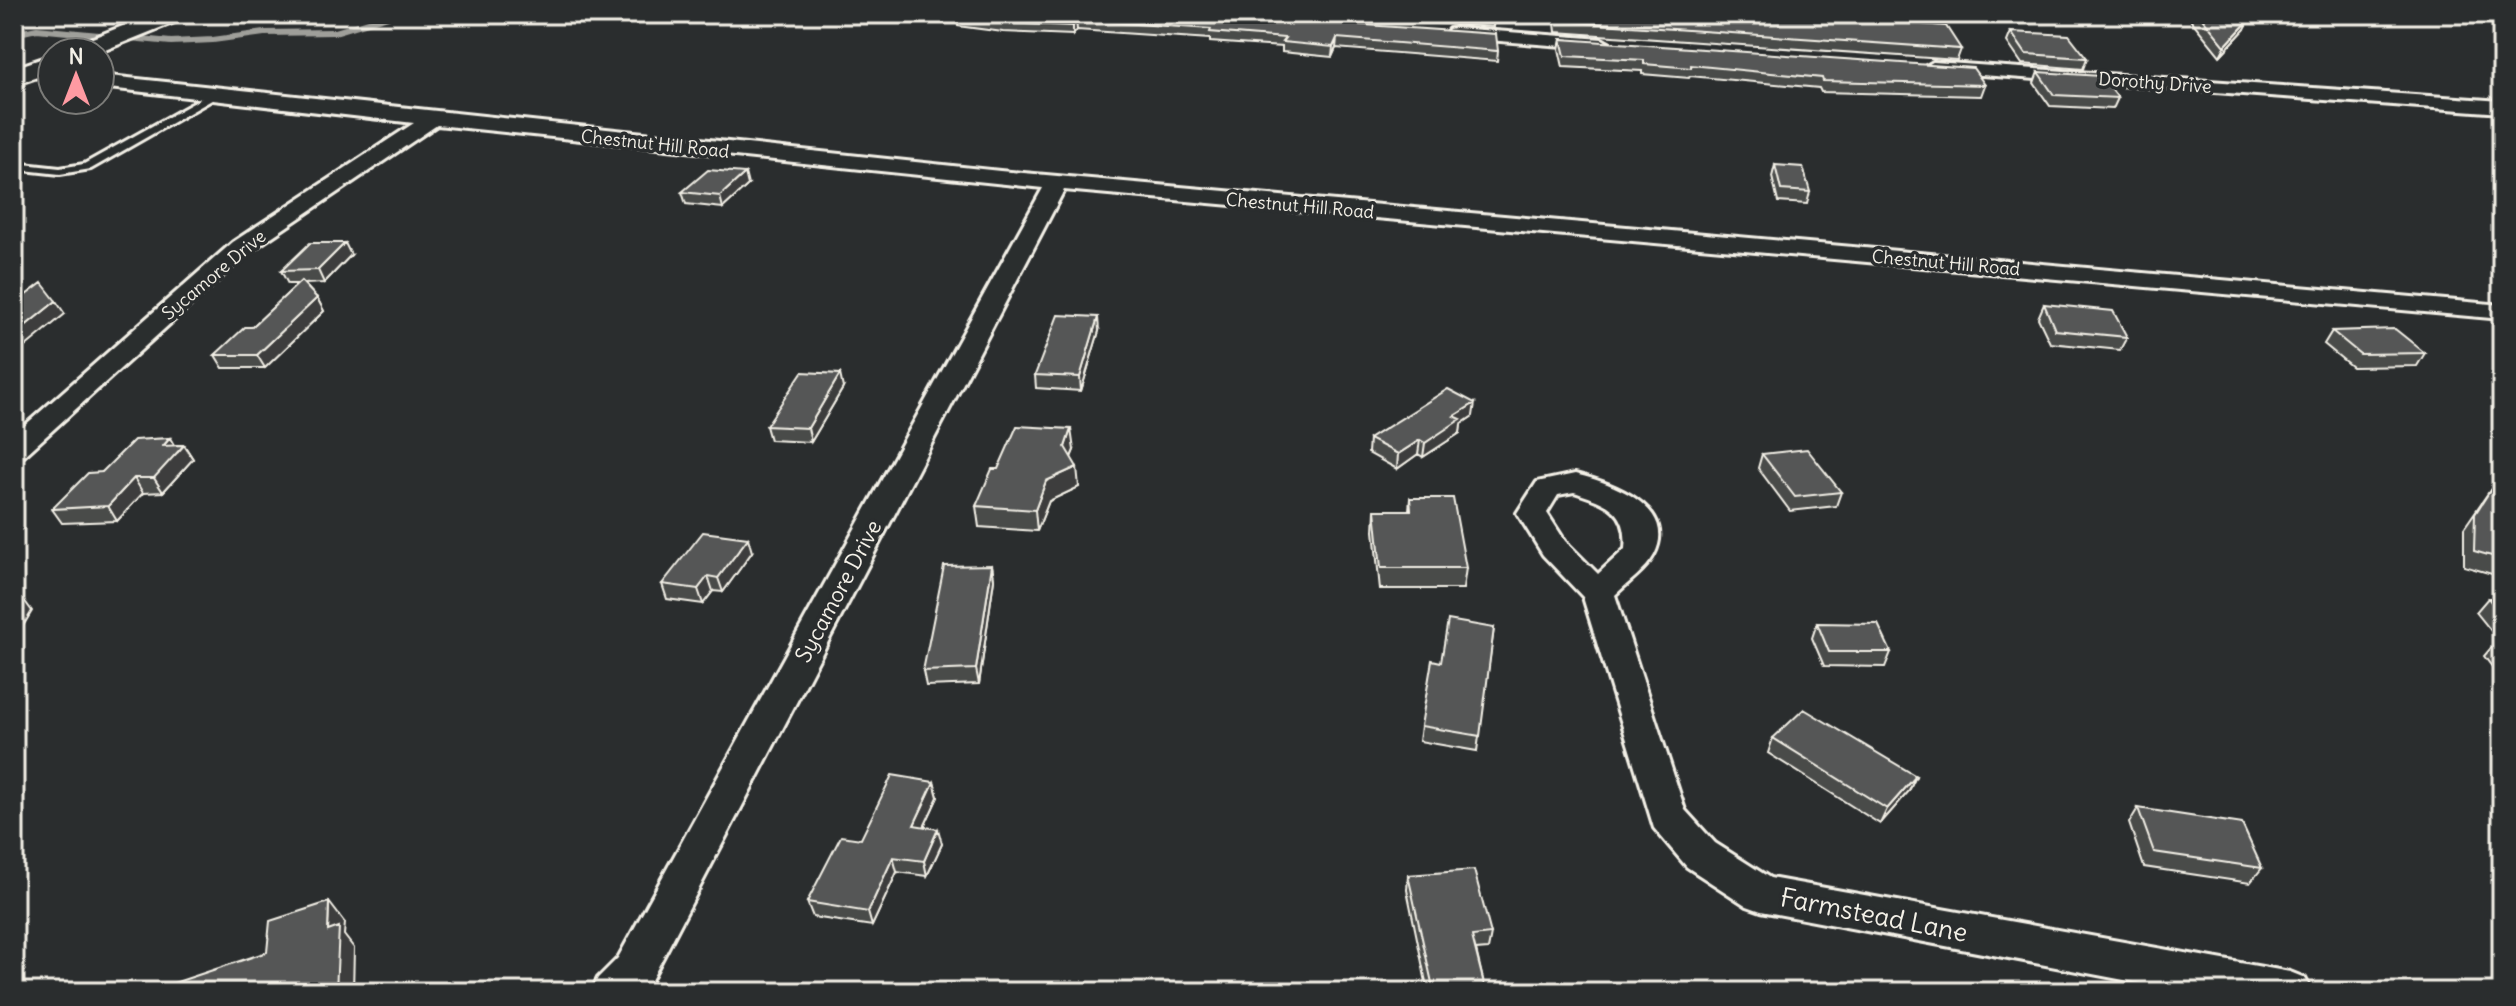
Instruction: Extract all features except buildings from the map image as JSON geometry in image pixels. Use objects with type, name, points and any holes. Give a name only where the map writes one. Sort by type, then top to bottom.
[{"type":"main road","points":[[116,38],[174,14]]},
{"type":"street","points":[[1440,32],[1614,44]]},
{"type":"street","name":"Dorothy Drive","points":[[1915,66],[2502,107]]},
{"type":"street","name":"Chestnut Hill Road","points":[[116,83],[430,121],[1056,185],[2502,312]]},
{"type":"street","name":"Sycamore Drive","points":[[14,450],[241,247],[430,121]]},
{"type":"street","name":"Sycamore Drive","points":[[613,992],[633,972],[1056,185]]},
{"type":"street","name":"Farmstead Lane","points":[[1598,593],[1668,817],[1701,855],[1761,894],[2290,992]]},
{"type":"lane","points":[[14,166],[60,171],[87,167],[213,95]]},
{"type":"waterway","points":[[14,34],[37,29],[171,42],[213,40],[264,33],[335,32],[395,14]]}]
